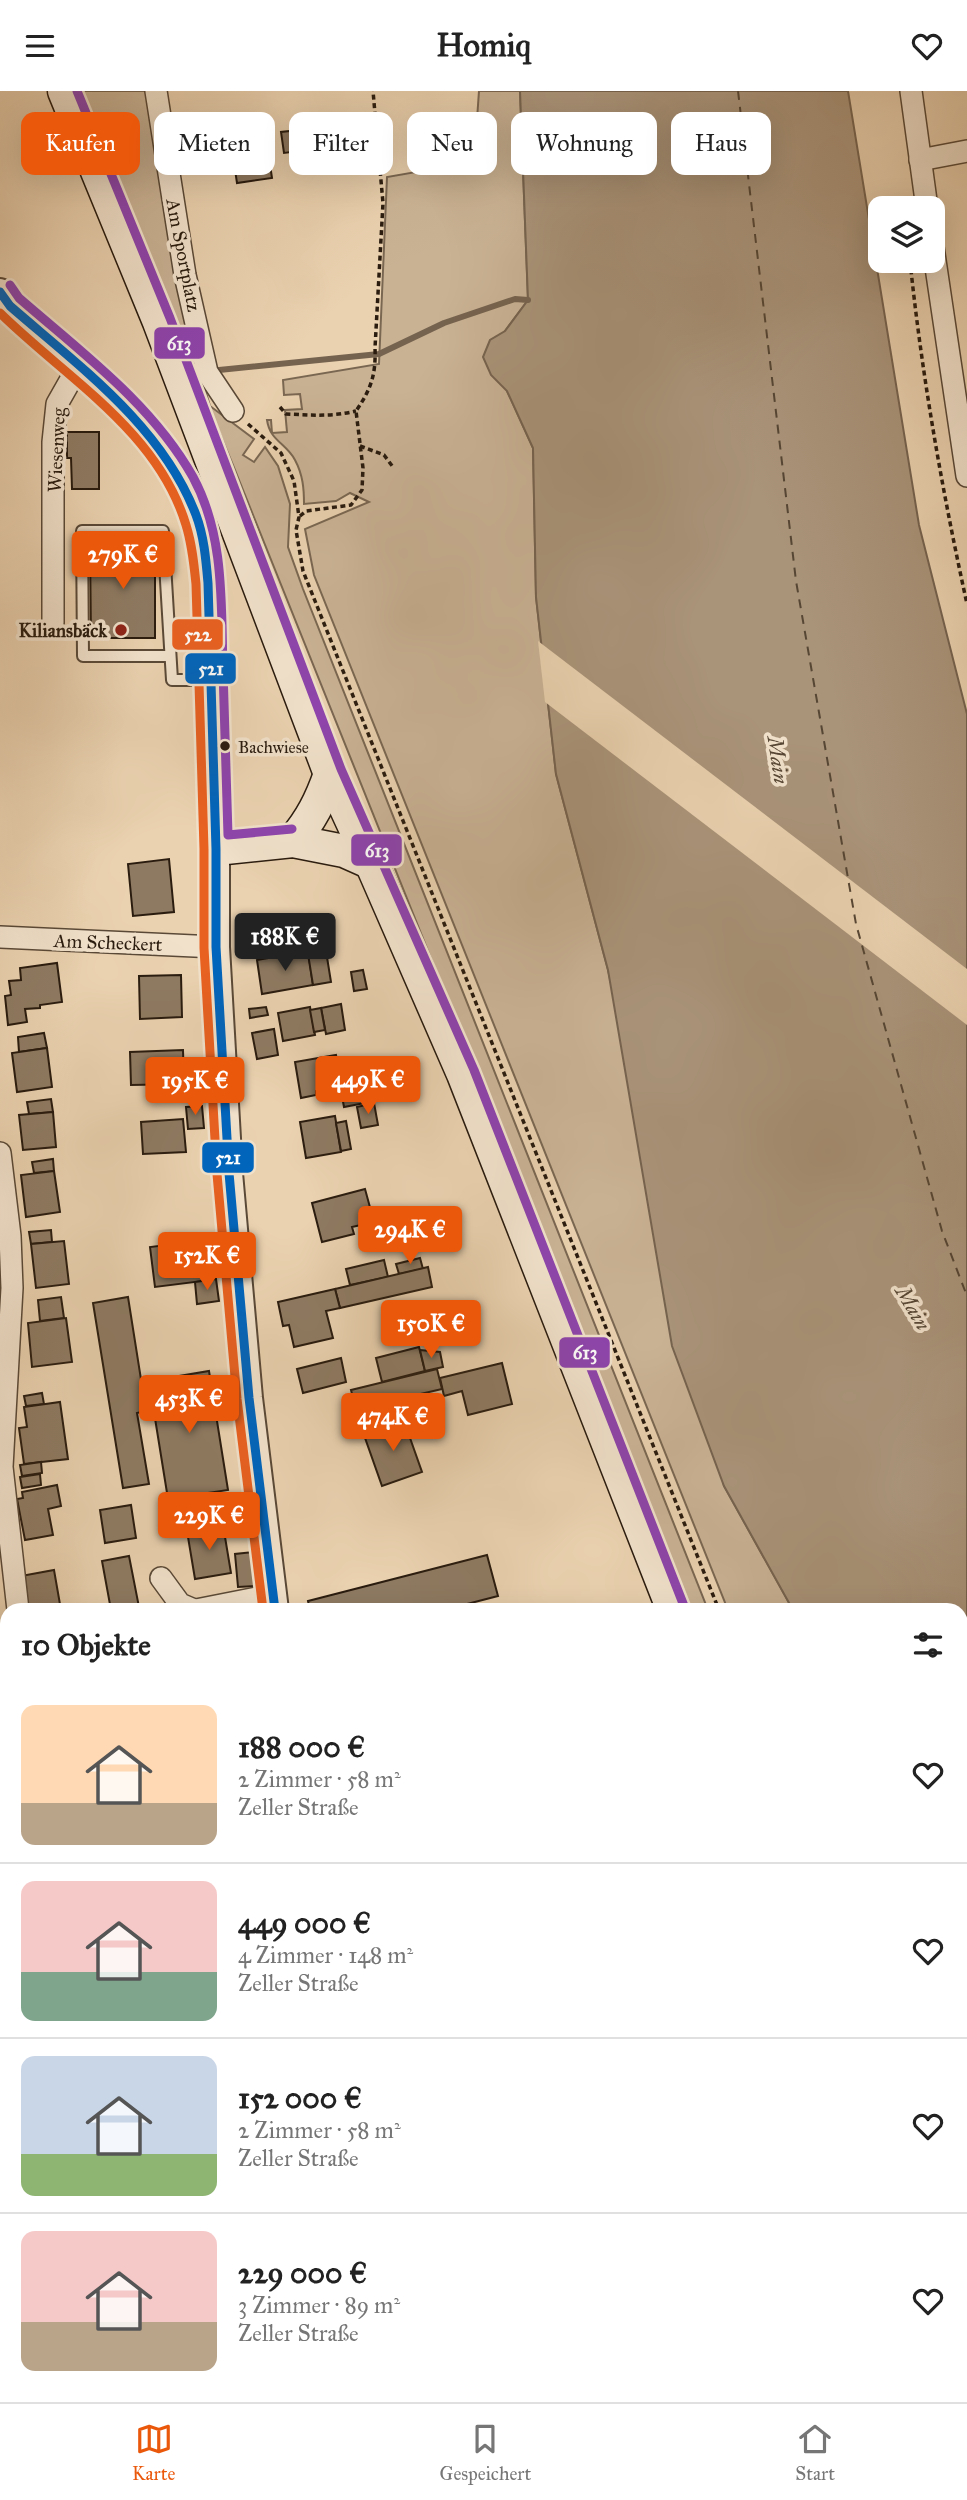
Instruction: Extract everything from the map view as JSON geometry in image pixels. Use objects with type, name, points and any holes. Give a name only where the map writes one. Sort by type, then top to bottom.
[{"type":"main road","points":[[64,91],[159,322],[330,774],[463,1074],[670,1603]]},
{"type":"main road","points":[[293,841],[320,803],[330,774]]},
{"type":"main road","points":[[216,849],[293,841],[344,851],[371,863]]},
{"type":"street","name":"Am Sportplatz","points":[[156,91],[185,275],[207,372],[233,411]]},
{"type":"street","points":[[911,91],[925,196]]},
{"type":"street","points":[[920,160],[967,151]]},
{"type":"street","points":[[937,273],[967,476]]},
{"type":"street","points":[[0,292],[10,306],[142,427],[177,477],[196,515],[205,555],[216,849],[216,947],[229,1173],[249,1398],[274,1602]]},
{"type":"street","name":"Wiesenweg","points":[[53,623],[53,442],[57,404],[78,367]]},
{"type":"street","name":"Am Scheckert","points":[[0,937],[216,947]]},
{"type":"street","points":[[0,1153],[10,1236],[12,1287],[2,1467],[17,1603]]},
{"type":"street","points":[[161,1578],[179,1603]]},
{"type":"lane","points":[[170,656],[83,656],[82,531],[163,531],[172,680],[210,680]]},
{"type":"path","points":[[299,517],[306,511],[351,505],[362,490],[363,468],[356,411],[370,391],[376,366],[383,203],[373,91]]},
{"type":"path","points":[[911,273],[920,353],[952,536],[967,604]]},
{"type":"path","points":[[280,407],[286,414],[312,416],[356,411]]},
{"type":"path","points":[[233,411],[281,453],[294,481],[299,517],[296,530],[303,571],[716,1603]]},
{"type":"path","points":[[360,446],[384,455],[393,467]]},
{"type":"shaded area","points":[[77,91],[146,91],[154,132],[154,175],[162,175],[201,376],[210,406],[254,439],[243,455],[254,462],[265,447],[278,466],[290,504],[288,547],[303,589],[705,1603],[684,1603],[477,1073],[233,465],[112,175],[140,175],[140,112],[86,112]]},
{"type":"shaded area","points":[[479,91],[520,91],[521,112],[511,112],[511,175],[523,175],[528,300],[505,331],[507,391],[533,448],[536,597],[556,774],[608,970],[724,1486],[789,1603],[725,1603],[314,575],[305,529],[369,502],[350,493],[336,501],[304,504],[298,466],[291,454],[271,433],[267,420],[271,420],[272,433],[287,432],[285,410],[302,409],[300,394],[284,395],[283,380],[379,364],[387,177],[407,174],[497,175],[497,112],[478,112]]},
{"type":"water","name":"Main","points":[[520,91],[848,91],[868,213],[868,273],[878,273],[919,525],[967,714],[967,1603],[789,1603],[724,1486],[672,1346],[608,970],[556,774],[536,597],[533,448],[507,391],[491,375],[483,357],[490,340],[505,331],[528,300],[523,175],[657,175],[657,112],[521,112]]},
{"type":"pier","points":[[538,641],[967,969],[967,1025],[545,702]]},
{"type":"building","points":[[289,131],[289,152],[284,153],[281,132]]},
{"type":"building","points":[[236,175],[272,175],[272,178],[237,183]]},
{"type":"building","points":[[67,432],[99,432],[99,489],[72,489],[71,458],[67,458]]},
{"type":"building","points":[[90,545],[155,545],[155,638],[91,638]]},
{"type":"building","points":[[169,859],[174,912],[133,916],[128,864]]},
{"type":"building","points":[[308,951],[313,985],[262,994],[257,960]]},
{"type":"building","points":[[326,951],[331,982],[313,985],[308,954]]},
{"type":"building","points":[[57,963],[62,1002],[25,1009],[27,1022],[8,1025],[5,996],[11,995],[9,981],[21,980],[20,968]]},
{"type":"building","points":[[363,970],[367,989],[354,991],[351,972]]},
{"type":"building","points":[[181,975],[182,1017],[140,1019],[139,976]]},
{"type":"building","points":[[341,1004],[345,1030],[326,1034],[321,1008]]},
{"type":"building","points":[[266,1007],[268,1015],[250,1018],[249,1009]]},
{"type":"building","points":[[310,1007],[315,1035],[283,1041],[278,1013]]},
{"type":"building","points":[[321,1008],[325,1030],[314,1032],[310,1010]]},
{"type":"building","points":[[274,1029],[278,1055],[257,1059],[252,1033]]},
{"type":"building","points":[[44,1033],[47,1048],[19,1052],[18,1037]]},
{"type":"building","points":[[47,1048],[52,1087],[17,1092],[12,1053]]},
{"type":"building","points":[[183,1050],[184,1084],[131,1085],[130,1052]]},
{"type":"building","points":[[336,1055],[341,1087],[316,1091],[316,1095],[301,1098],[295,1062]]},
{"type":"building","points":[[367,1086],[370,1102],[344,1107],[341,1091]]},
{"type":"building","points":[[51,1099],[53,1112],[29,1114],[27,1102]]},
{"type":"building","points":[[374,1103],[378,1125],[361,1128],[357,1107]]},
{"type":"building","points":[[202,1106],[204,1128],[188,1129],[186,1107]]},
{"type":"building","points":[[53,1112],[56,1147],[23,1150],[19,1115]]},
{"type":"building","points":[[335,1116],[341,1152],[306,1158],[300,1122]]},
{"type":"building","points":[[183,1119],[186,1152],[143,1154],[141,1122]]},
{"type":"building","points":[[346,1121],[351,1149],[341,1151],[336,1123]]},
{"type":"building","points":[[53,1159],[54,1171],[34,1173],[32,1162]]},
{"type":"building","points":[[54,1171],[60,1212],[26,1217],[21,1175]]},
{"type":"building","points":[[365,1189],[374,1222],[352,1227],[354,1234],[322,1242],[312,1203]]},
{"type":"building","points":[[51,1230],[52,1242],[31,1244],[29,1232]]},
{"type":"building","points":[[64,1241],[69,1284],[36,1288],[31,1244]]},
{"type":"building","points":[[198,1241],[203,1281],[155,1287],[150,1247]]},
{"type":"building","points":[[420,1258],[423,1269],[399,1274],[396,1264]]},
{"type":"building","points":[[384,1260],[388,1277],[350,1285],[346,1269]]},
{"type":"building","points":[[428,1267],[432,1287],[340,1308],[335,1289]]},
{"type":"building","points":[[216,1279],[219,1301],[197,1304],[195,1282]]},
{"type":"building","points":[[335,1289],[340,1308],[326,1311],[333,1338],[294,1347],[289,1325],[283,1326],[278,1302]]},
{"type":"building","points":[[61,1297],[64,1318],[40,1321],[38,1300]]},
{"type":"building","points":[[128,1297],[146,1411],[137,1413],[149,1484],[123,1488],[93,1303]]},
{"type":"building","points":[[66,1318],[72,1362],[32,1367],[28,1323]]},
{"type":"building","points":[[419,1347],[425,1371],[382,1382],[376,1358]]},
{"type":"building","points":[[420,1350],[440,1352],[443,1367],[425,1371]]},
{"type":"building","points":[[341,1358],[346,1382],[303,1393],[297,1369]]},
{"type":"building","points":[[502,1363],[512,1404],[468,1415],[462,1391],[444,1396],[440,1378]]},
{"type":"building","points":[[437,1369],[442,1389],[356,1409],[351,1390]]},
{"type":"building","points":[[209,1371],[228,1490],[168,1499],[149,1381]]},
{"type":"building","points":[[42,1393],[44,1404],[26,1406],[24,1396]]},
{"type":"building","points":[[60,1402],[68,1459],[24,1464],[19,1428],[27,1427],[24,1407]]},
{"type":"building","points":[[404,1421],[422,1472],[382,1486],[364,1435]]},
{"type":"building","points":[[41,1462],[42,1473],[22,1476],[20,1465]]},
{"type":"building","points":[[40,1474],[41,1485],[22,1488],[20,1477]]},
{"type":"building","points":[[57,1485],[61,1506],[48,1509],[53,1535],[25,1540],[17,1499],[23,1498],[22,1492]]},
{"type":"building","points":[[131,1505],[136,1538],[105,1543],[100,1510]]},
{"type":"building","points":[[223,1525],[231,1573],[195,1579],[187,1531]]},
{"type":"building","points":[[253,1552],[256,1586],[238,1587],[235,1554]]},
{"type":"building","points":[[487,1555],[498,1596],[471,1603],[308,1601]]},
{"type":"building","points":[[129,1556],[138,1603],[110,1603],[102,1561]]},
{"type":"building","points":[[54,1570],[60,1603],[27,1603],[21,1576]]},
{"type":"waterway","points":[[219,370],[379,354],[444,323],[515,299],[528,300]]},
{"type":"ferry route","points":[[738,91],[796,581],[856,924],[942,1231],[967,1296]]},
{"type":"transit line","name":"613","points":[[77,91],[170,318],[341,769],[474,1070],[683,1603]]},
{"type":"transit line","name":"613","points":[[10,285],[19,298],[114,380],[136,403],[157,426],[193,477],[211,523],[219,571],[228,835],[292,829]]},
{"type":"transit line","name":"521","points":[[0,292],[10,306],[91,375],[141,426],[181,483],[196,515],[203,540],[208,583],[216,849],[216,947],[229,1173],[249,1398],[274,1603]]},
{"type":"transit line","name":"522","points":[[0,313],[107,408],[132,434],[154,461],[173,492],[190,539],[196,584],[204,849],[204,948],[217,1174],[237,1399],[262,1603]]},
{"type":"place","name":"Kiliansbäck","points":[[121,630]]},
{"type":"place","name":"Bachwiese","points":[[225,746]]}]
